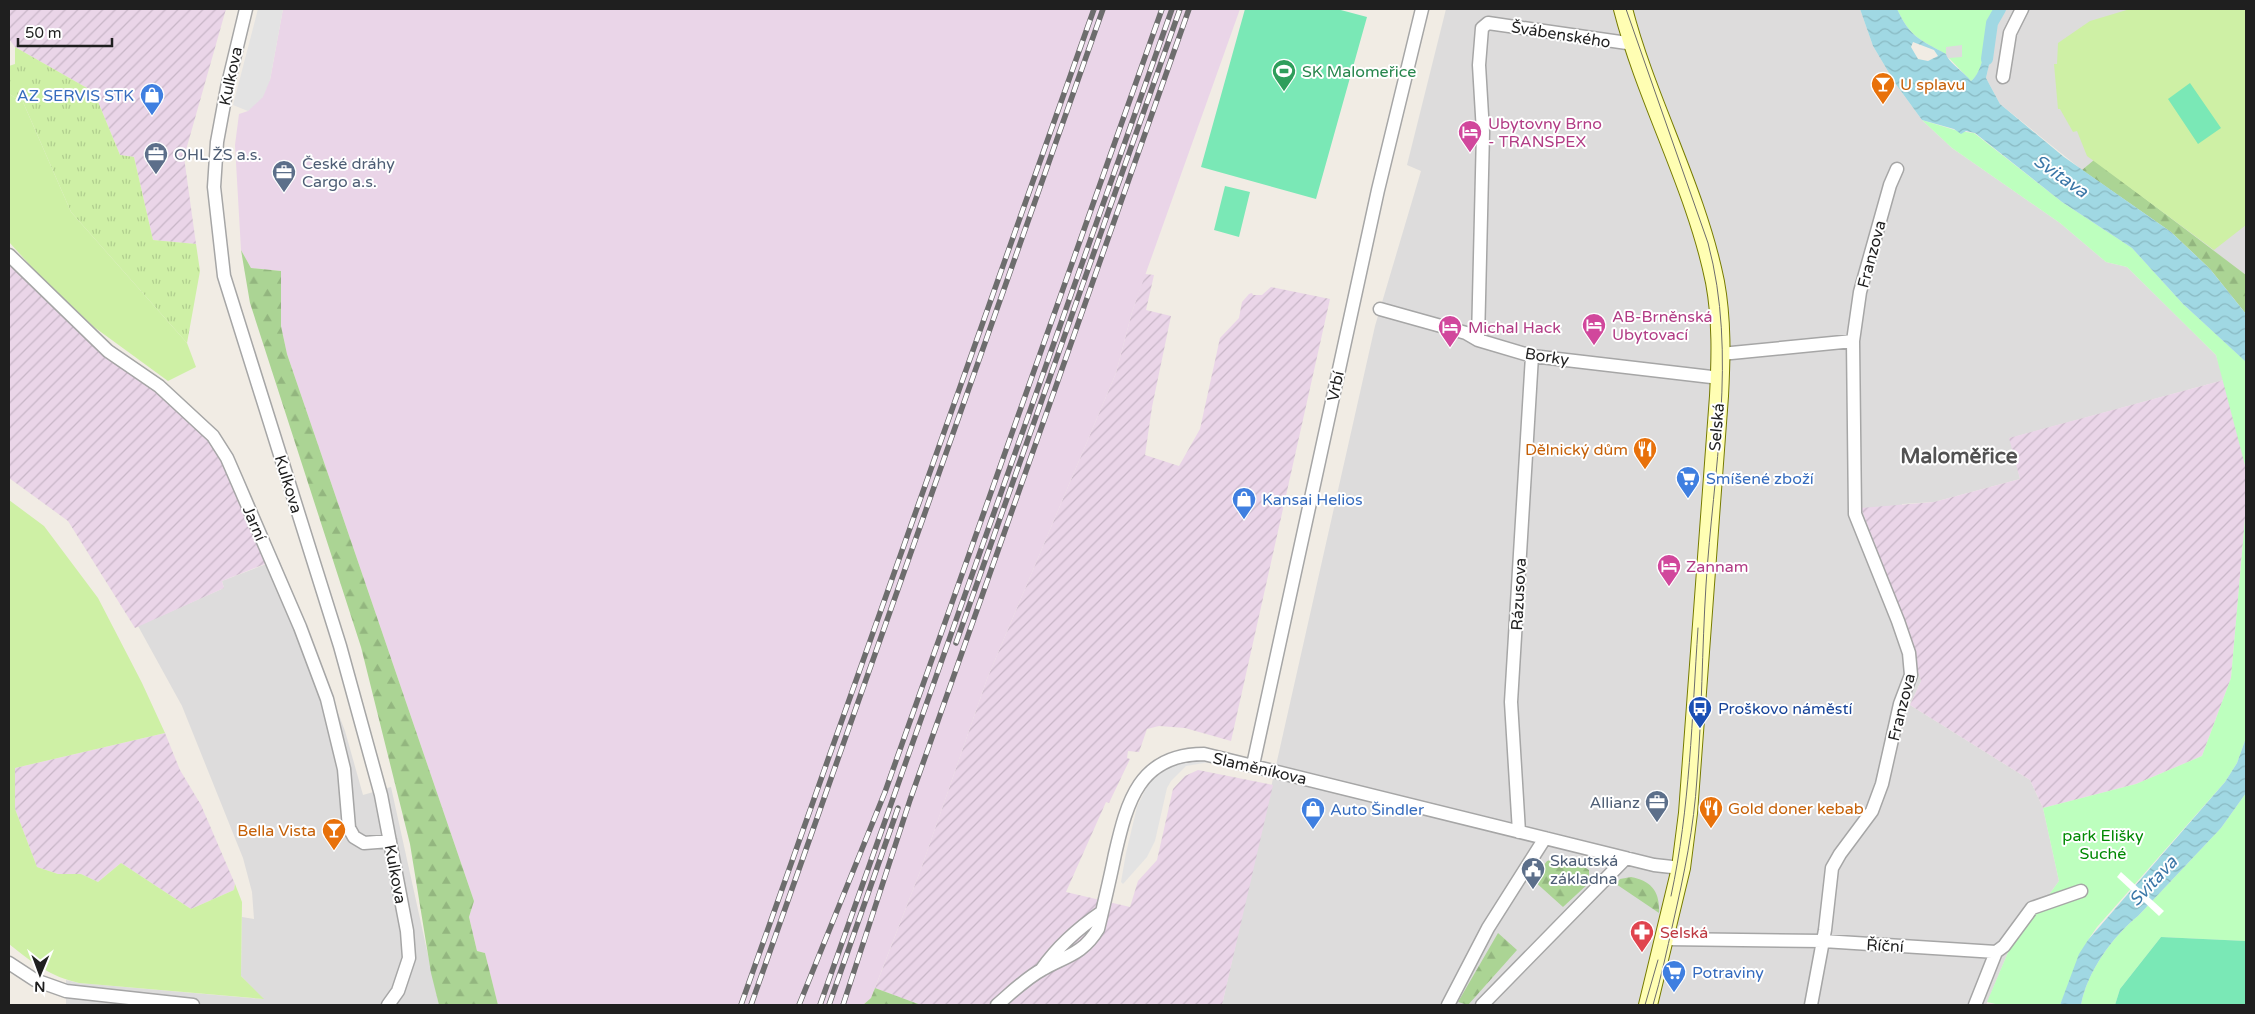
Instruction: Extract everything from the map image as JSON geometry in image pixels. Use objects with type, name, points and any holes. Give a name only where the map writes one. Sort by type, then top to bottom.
[{"type":"main road","name":"Selská","points":[[1623,9],[1709,256],[1729,354],[1720,378],[1696,719],[1681,868],[1666,939],[1648,1005]]},
{"type":"street","name":"Kulkova","points":[[246,9],[230,70],[217,142],[214,187],[224,276],[358,706],[390,841],[407,931],[409,958],[398,991],[388,1005]]},
{"type":"street","name":"Vrbí","points":[[1253,765],[1350,314],[1422,9]]},
{"type":"street","points":[[2003,77],[2010,33],[2022,9]]},
{"type":"street","name":"Švábenského","points":[[1478,340],[1483,132],[1479,65],[1482,28],[1488,23],[1634,44]]},
{"type":"street","name":"Franzova","points":[[1811,1005],[1823,941],[1832,868],[1872,811],[1882,784],[1900,704],[1911,675],[1909,653],[1856,514],[1853,341],[1860,292],[1890,185],[1897,170]]},
{"type":"street","name":"Jarní","points":[[9,255],[108,351],[159,386],[213,436],[227,458],[238,481],[300,627],[327,699],[344,769],[349,828],[354,837],[364,843],[390,841]]},
{"type":"street","name":"Borky","points":[[1380,309],[1466,333],[1478,340],[1532,356],[1720,378]]},
{"type":"street","points":[[1729,354],[1853,341]]},
{"type":"street","name":"Rázusova","points":[[1519,832],[1511,702],[1532,356]]},
{"type":"street","name":"Slaměníkova","points":[[997,1005],[1042,969],[1053,954],[1089,921],[1102,912],[1125,814],[1135,790],[1146,776],[1159,765],[1176,757],[1204,754],[1519,832]]},
{"type":"street","points":[[1519,832],[1654,865],[1681,868]]},
{"type":"street","points":[[1448,1005],[1488,928],[1545,838]]},
{"type":"street","points":[[1482,1005],[1626,858]]},
{"type":"street","points":[[1975,1005],[1996,952],[2004,946],[2032,908],[2081,891]]},
{"type":"street","name":"Říční","points":[[1666,939],[1823,941],[1996,952]]},
{"type":"street","points":[[9,963],[35,980],[66,991],[193,1005]]},
{"type":"shaded area","points":[[9,9],[226,9],[184,157],[196,244],[153,240],[134,157],[120,155],[94,92],[15,47],[9,39]]},
{"type":"shaded area","points":[[258,9],[283,9],[270,80],[263,97],[248,111],[233,105]]},
{"type":"shaded area","points":[[283,9],[1240,9],[1132,312],[1116,373],[987,679],[921,869],[871,998],[863,1005],[498,1005],[485,953],[477,951],[469,917],[474,901],[287,354],[281,326],[281,271],[251,268],[241,250],[235,145],[239,114],[248,111],[270,80]]},
{"type":"shaded area","points":[[1446,9],[1860,9],[1873,46],[1895,83],[1922,120],[1952,148],[2060,223],[2106,262],[2127,267],[2216,355],[2224,380],[2010,438],[2020,479],[1934,502],[1902,504],[1896,600],[1921,681],[1910,705],[2030,780],[2043,808],[2059,881],[2009,950],[1986,1005],[1222,1005],[1375,326],[1421,171],[1407,165]]},
{"type":"shaded area","points":[[1897,9],[2246,9],[2246,275],[2094,161],[2082,170],[2000,104],[1986,78],[1992,52],[1980,64],[1947,58]]},
{"type":"shaded area","points":[[9,262],[66,319],[110,359],[154,390],[205,436],[221,456],[239,494],[265,564],[222,581],[224,588],[135,628],[68,521],[9,478]]},
{"type":"shaded area","points":[[1145,274],[1154,275],[1146,310],[1171,316],[1152,407],[1145,455],[1179,466],[1200,429],[1220,338],[1239,318],[1242,302],[1249,294],[1262,295],[1271,287],[1330,299],[1231,741],[1185,728],[1159,726],[1147,729],[1139,752],[1128,751],[1127,758],[1130,759],[1109,803],[1106,802],[1066,892],[1130,907],[1138,881],[1157,860],[1173,789],[1185,776],[1198,770],[1273,785],[1222,1005],[921,1005],[875,988],[921,869],[987,679],[1116,373],[1132,312]]},
{"type":"shaded area","points":[[2224,380],[2246,469],[2246,508],[2231,678],[2202,756],[2136,784],[2043,808],[2030,780],[1910,705],[1921,681],[1896,600],[1861,508],[1934,502],[2020,479],[2009,438]]},
{"type":"shaded area","points":[[279,559],[345,731],[363,795],[391,787],[439,1005],[66,1005],[66,980],[79,983],[263,999],[241,976],[242,917],[254,919],[252,892],[243,858],[182,706],[138,626],[224,588],[222,581]]},
{"type":"shaded area","points":[[165,733],[180,770],[201,805],[235,884],[234,890],[191,909],[121,863],[98,882],[81,874],[58,874],[37,867],[15,809],[15,768]]},
{"type":"shaded area","points":[[1208,759],[1210,762],[1186,766],[1171,781],[1167,788],[1155,841],[1147,857],[1123,884],[1121,882],[1126,853],[1137,807],[1148,784],[1159,773],[1170,766]]},
{"type":"green space","name":"SK Malomeřice","points":[[1245,9],[1337,9],[1367,17],[1316,199],[1201,167]]},
{"type":"green space","points":[[1897,9],[1995,9],[1988,21],[1984,54],[1976,76],[1971,81],[1949,58],[1962,57],[1962,45],[1946,47],[1946,54],[1929,45],[1912,32]]},
{"type":"green space","points":[[2130,9],[2246,9],[2246,225],[2214,250],[2087,156],[2077,131],[2073,132],[2060,109],[2058,109],[2054,64],[2057,64],[2058,43],[2090,21]]},
{"type":"green space","points":[[15,47],[94,92],[120,155],[134,157],[153,240],[196,244],[200,271],[187,343],[71,212],[23,102],[9,94],[9,66],[15,64]]},
{"type":"green space","points":[[2190,83],[2221,128],[2198,144],[2168,99]]},
{"type":"green space","points":[[9,94],[23,102],[71,212],[187,343],[196,367],[168,381],[94,327],[39,275],[9,242]]},
{"type":"green space","points":[[1922,120],[1958,131],[1974,133],[2062,202],[2132,248],[2183,304],[2246,362],[2246,469],[2216,355],[2127,267],[2106,262],[2060,223],[1952,148]]},
{"type":"green space","points":[[2094,160],[2246,275],[2246,314],[2210,269],[2171,232],[2082,170]]},
{"type":"green space","points":[[1225,186],[1250,192],[1239,237],[1214,230]]},
{"type":"green space","points":[[241,250],[251,268],[281,271],[281,326],[287,354],[474,901],[469,917],[477,951],[485,953],[498,1005],[439,1005],[431,973],[410,844],[361,647],[250,303]]},
{"type":"green space","points":[[9,500],[44,526],[98,598],[142,683],[165,733],[15,768],[15,809],[37,867],[58,874],[81,874],[98,882],[121,863],[191,909],[234,890],[235,884],[242,902],[241,976],[264,999],[79,983],[59,977],[42,968],[9,944]]},
{"type":"green space","name":"park Elišky Suché","points":[[2246,508],[2246,738],[2237,763],[2225,782],[2097,927],[2088,940],[2060,1005],[2000,1005],[1987,1002],[2009,950],[2059,881],[2043,808],[2136,784],[2202,756],[2231,678]]},
{"type":"green space","points":[[2246,793],[2246,941],[2161,937],[2120,989],[2115,1005],[2081,1005],[2089,980],[2110,945],[2221,828]]},
{"type":"green space","points":[[1557,858],[1572,859],[1589,870],[1589,883],[1563,907],[1533,880],[1547,861]]},
{"type":"green space","points":[[1631,877],[1644,881],[1653,889],[1658,899],[1659,913],[1616,884],[1620,879]]},
{"type":"green space","points":[[1498,933],[1517,950],[1468,1005],[1458,1002]]},
{"type":"green space","points":[[2161,937],[2246,941],[2246,1005],[2115,1005],[2120,989]]},
{"type":"green space","points":[[875,988],[921,1005],[863,1005],[871,998]]},
{"type":"water","name":"Svitava","points":[[1860,9],[1897,9],[1907,26],[1917,37],[1946,54],[1971,81],[1977,74],[1983,58],[1985,42],[1992,43],[1992,52],[1986,78],[2000,104],[2064,157],[2171,232],[2210,269],[2246,314],[2246,362],[2183,304],[2132,248],[2062,202],[1975,133],[1966,131],[1961,134],[1954,129],[1922,120],[1895,83],[1873,46]],"holes":[[[1913,42],[1934,50],[1938,56],[1928,61],[1918,59],[1911,47]]]},
{"type":"water","name":"Svitava","points":[[2246,738],[2246,793],[2221,828],[2110,945],[2089,980],[2081,1005],[2060,1005],[2079,954],[2088,940],[2225,782],[2237,763]]},
{"type":"pier","points":[[2121,872],[2164,911],[2159,916],[2117,877]]},
{"type":"waterway","points":[[1987,59],[1992,23],[2000,9]]},
{"type":"tram line","points":[[1626,9],[1708,243],[1717,285],[1721,328],[1721,414],[1706,585],[1696,796],[1681,887],[1653,1005]]},
{"type":"tram line","points":[[1671,896],[1686,796],[1698,628]]},
{"type":"tram line","points":[[1645,1005],[1658,960]]},
{"type":"railway","points":[[741,1005],[1094,9]]},
{"type":"railway","points":[[751,1005],[1103,9]]},
{"type":"railway","points":[[799,1005],[885,792],[1162,9]]},
{"type":"railway","points":[[820,1005],[1172,9]]},
{"type":"railway","points":[[956,643],[1180,9]]},
{"type":"railway","points":[[843,1005],[910,800],[1189,9]]},
{"type":"railway","points":[[829,1005],[898,808]]},
{"type":"place","name":"SK Malomeřice","points":[[1284,92]]},
{"type":"place","name":"U splavu","points":[[1883,105]]},
{"type":"place","name":"AZ SERVIS STK","points":[[152,116]]},
{"type":"place","name":"Ubytovny Brno - TRANSPEX","points":[[1470,153]]},
{"type":"place","name":"OHL ŽS a.s.","points":[[156,175]]},
{"type":"place","name":"České dráhy Cargo a.s.","points":[[284,193]]},
{"type":"place","name":"AB-Brněnská Ubytovací","points":[[1594,346]]},
{"type":"place","name":"Michal Hack","points":[[1450,348]]},
{"type":"place","name":"Dělnický dům","points":[[1645,470]]},
{"type":"place","name":"Smíšené zboží","points":[[1688,499]]},
{"type":"place","name":"Kansai Helios","points":[[1244,520]]},
{"type":"place","name":"Zannam","points":[[1669,587]]},
{"type":"place","name":"Proškovo náměstí","points":[[1700,729]]},
{"type":"place","name":"Allianz","points":[[1657,823]]},
{"type":"place","name":"Gold doner kebab","points":[[1711,829]]},
{"type":"place","name":"Auto Šindler","points":[[1313,830]]},
{"type":"place","name":"Bella Vista","points":[[334,851]]},
{"type":"place","name":"Skautská základna","points":[[1533,890]]},
{"type":"place","name":"Selská","points":[[1642,953]]},
{"type":"place","name":"Potraviny","points":[[1674,993]]},
{"type":"district","name":"Maloměřice","points":[[1959,456]]}]
